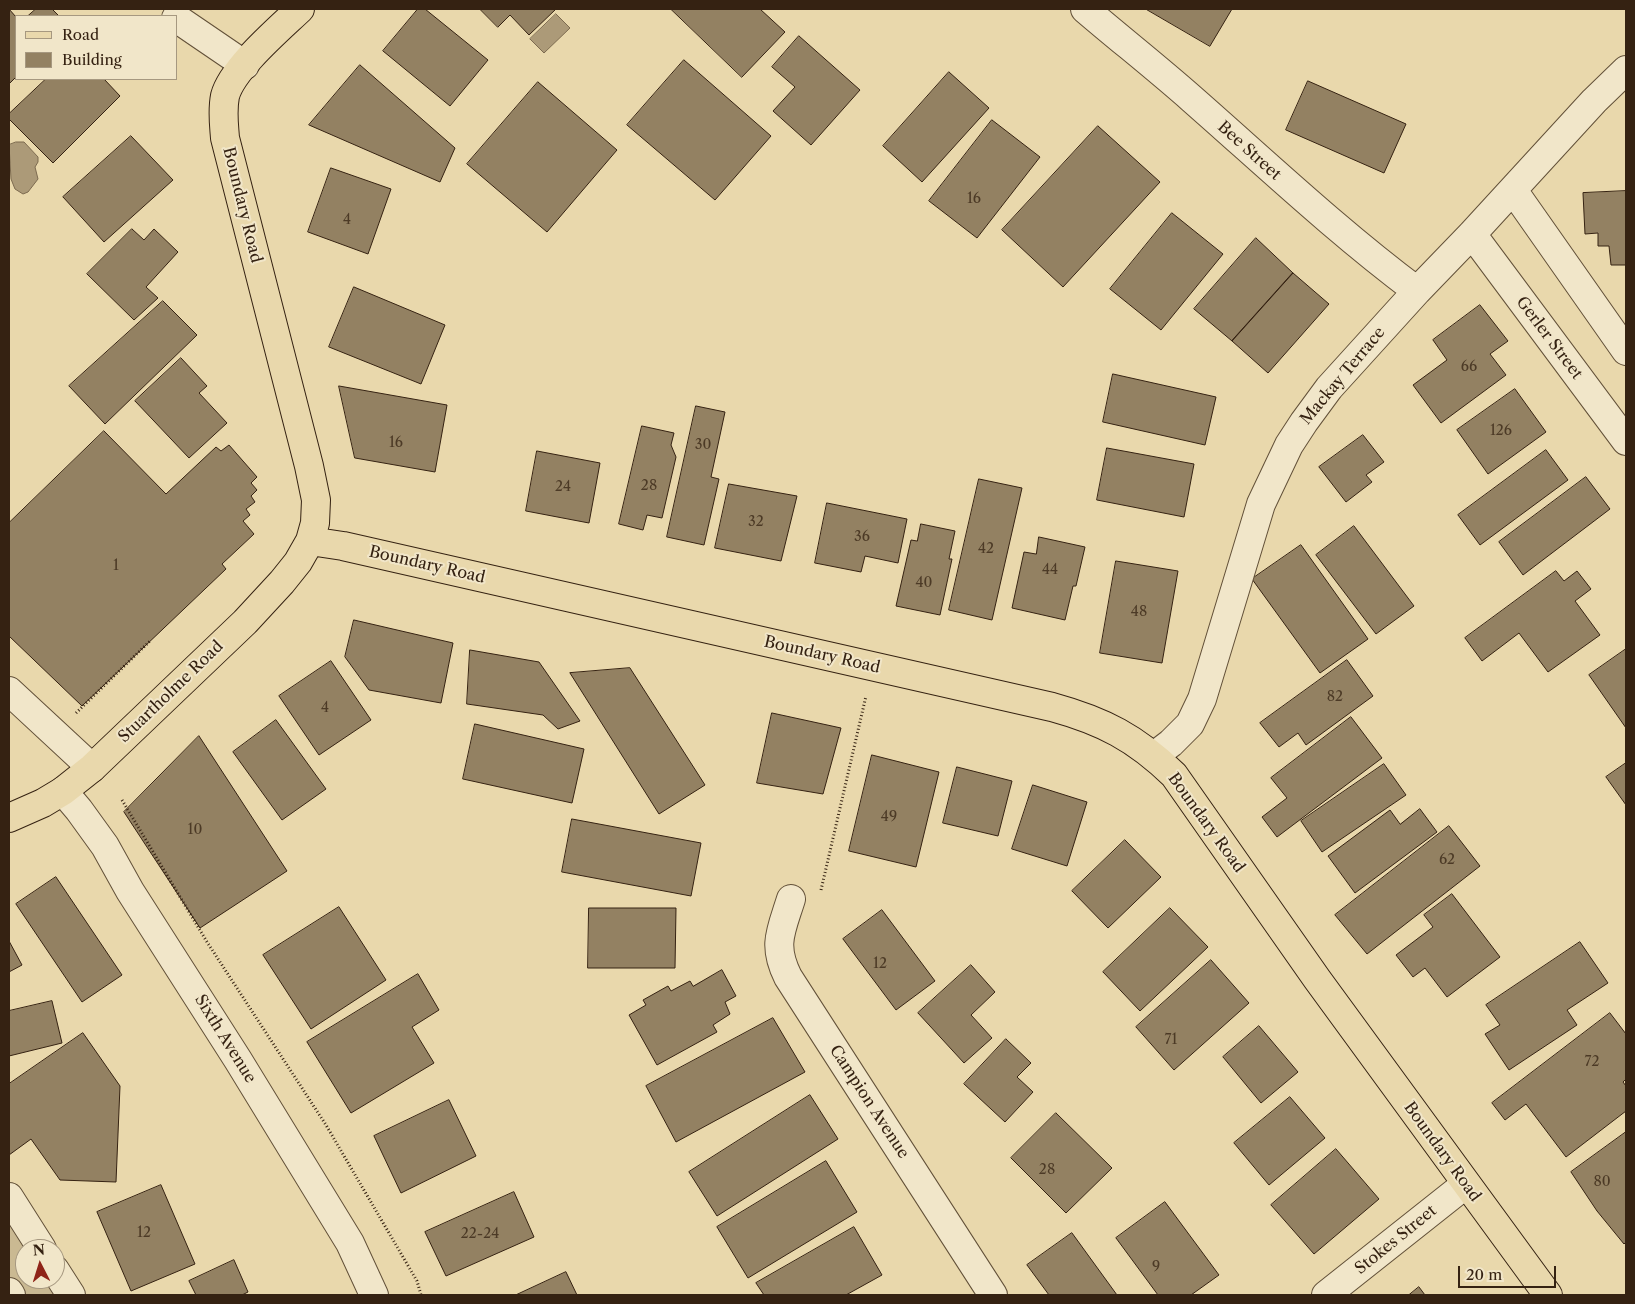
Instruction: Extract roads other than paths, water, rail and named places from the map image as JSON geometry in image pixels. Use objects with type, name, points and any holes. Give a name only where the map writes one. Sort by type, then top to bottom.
[{"type":"main road","name":"Boundary Road","points":[[300,9],[260,47],[232,80],[226,96],[223,116],[237,184],[316,500],[315,523],[310,540],[1068,711],[1103,724],[1154,756],[1174,775],[1316,979],[1548,1295]]},
{"type":"main road","name":"Stuartholme Road","points":[[9,818],[43,803],[63,791],[92,768],[246,622],[298,562],[310,540]]},
{"type":"street","name":"Bee Street","points":[[1084,9],[1193,100],[1279,178],[1390,271],[1417,290]]},
{"type":"street","points":[[178,19],[245,65]]},
{"type":"street","name":"Mackay Terrace","points":[[1154,756],[1171,743],[1190,724],[1202,699],[1254,525],[1267,490],[1289,445],[1317,403],[1417,290],[1472,234],[1594,101],[1626,70]]},
{"type":"street","points":[[1594,101],[1626,94]]},
{"type":"street","points":[[1512,190],[1626,351]]},
{"type":"street","name":"Gerler Street","points":[[1472,234],[1626,441]]},
{"type":"street","points":[[9,691],[92,768]]},
{"type":"street","name":"Sixth Avenue","points":[[63,791],[105,846],[130,891],[238,1060],[350,1243],[374,1295]]},
{"type":"street","name":"Campion Avenue","points":[[791,899],[780,936],[779,946],[780,957],[788,977],[993,1295]]},
{"type":"street","name":"Stokes Street","points":[[1326,1295],[1466,1184]]},
{"type":"street","points":[[9,1197],[36,1239]]}]
